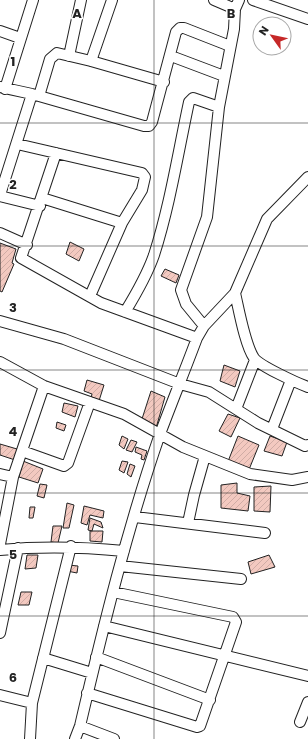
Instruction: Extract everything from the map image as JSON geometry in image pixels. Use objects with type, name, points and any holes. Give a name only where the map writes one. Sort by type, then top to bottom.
[{"type":"street","points":[[33,0],[3,88],[35,95],[144,126],[149,126],[152,122],[164,82],[176,32],[180,28],[230,46]]},
{"type":"street","points":[[69,56],[81,0]]},
{"type":"street","points":[[91,61],[112,0]]},
{"type":"street","points":[[204,326],[186,304],[181,290],[208,217],[219,107],[237,5],[214,0]]},
{"type":"street","points":[[253,0],[308,19]]},
{"type":"street","points":[[0,31],[20,38]]},
{"type":"street","points":[[122,223],[41,202],[0,196],[35,95],[50,59],[57,53],[164,82]]},
{"type":"street","points":[[170,56],[224,76]]},
{"type":"street","points":[[125,312],[142,282],[153,256],[166,209],[189,102],[193,98],[219,107]]},
{"type":"street","points":[[17,144],[144,174],[145,177],[142,190],[122,223],[90,296]]},
{"type":"street","points":[[56,153],[41,202],[21,258],[90,296],[125,312],[197,338]]},
{"type":"street","points":[[75,739],[80,726],[92,672],[124,551],[160,434],[197,338],[204,326],[235,293],[267,219],[308,177]]},
{"type":"street","points":[[0,233],[26,245]]},
{"type":"street","points":[[235,293],[250,351],[255,360],[291,380],[308,387]]},
{"type":"street","points":[[0,321],[64,339],[180,384],[209,392],[236,410],[272,430],[305,446],[308,445]]},
{"type":"street","points":[[236,410],[255,360]]},
{"type":"street","points":[[0,362],[44,386],[136,419],[183,447],[250,474],[292,480],[308,477]]},
{"type":"street","points":[[272,430],[291,380]]},
{"type":"street","points":[[0,544],[14,477],[44,386]]},
{"type":"street","points":[[22,451],[64,466],[68,463],[90,402]]},
{"type":"street","points":[[188,523],[205,456]]},
{"type":"street","points":[[0,474],[14,477]]},
{"type":"street","points":[[135,516],[265,533]]},
{"type":"street","points":[[0,550],[71,546],[124,551]]},
{"type":"street","points":[[30,739],[32,703],[71,546]]},
{"type":"street","points":[[0,633],[18,548]]},
{"type":"street","points":[[120,566],[241,579]]},
{"type":"street","points":[[87,693],[197,727],[200,726],[236,622],[233,617],[113,592]]},
{"type":"street","points":[[104,626],[308,676]]},
{"type":"street","points":[[43,658],[92,672]]},
{"type":"street","points":[[96,658],[210,700]]},
{"type":"street","points":[[0,695],[32,703]]},
{"type":"street","points":[[300,722],[308,702]]},
{"type":"street","points":[[80,726],[114,739]]},
{"type":"building","points":[[70,242],[84,249],[79,261],[66,254]]},
{"type":"building","points":[[0,243],[16,249],[12,263],[14,264],[2,292],[0,291]]},
{"type":"building","points":[[165,269],[179,275],[176,283],[161,276]]},
{"type":"building","points":[[224,365],[240,371],[235,387],[220,381]]},
{"type":"building","points":[[87,380],[104,385],[98,404],[90,402],[92,394],[84,391]]},
{"type":"building","points":[[151,391],[165,397],[156,428],[141,422]]},
{"type":"building","points":[[64,403],[78,406],[75,417],[62,412]]},
{"type":"building","points":[[228,414],[240,418],[231,437],[219,431]]},
{"type":"building","points":[[57,422],[66,425],[64,431],[56,428]]},
{"type":"building","points":[[122,436],[128,439],[124,449],[119,445]]},
{"type":"building","points":[[238,436],[259,445],[248,472],[227,464]]},
{"type":"building","points":[[270,436],[287,442],[282,456],[264,451]]},
{"type":"building","points":[[131,440],[137,442],[132,452],[126,450]]},
{"type":"building","points":[[0,444],[17,449],[15,460],[0,455]]},
{"type":"building","points":[[136,447],[147,451],[144,460],[141,459],[142,455],[135,452]]},
{"type":"building","points":[[23,461],[43,469],[38,483],[19,477]]},
{"type":"building","points":[[122,461],[128,462],[124,473],[119,470]]},
{"type":"building","points":[[130,464],[135,466],[131,477],[127,474]]},
{"type":"building","points":[[237,483],[237,493],[250,496],[248,511],[221,508],[221,485]]},
{"type":"building","points":[[40,484],[47,485],[44,498],[37,496]]},
{"type":"building","points":[[271,486],[270,512],[254,511],[254,487]]},
{"type":"building","points":[[67,503],[74,505],[69,528],[63,528]]},
{"type":"building","points":[[84,506],[104,511],[103,518],[90,515],[87,525],[81,523]]},
{"type":"building","points":[[30,507],[35,507],[33,518],[29,518]]},
{"type":"building","points":[[90,518],[101,522],[103,528],[94,524],[92,531],[88,530]]},
{"type":"building","points":[[53,526],[62,526],[58,543],[51,542]]},
{"type":"building","points":[[90,531],[103,531],[102,542],[90,541]]},
{"type":"building","points":[[27,555],[38,555],[36,568],[25,569]]},
{"type":"building","points":[[269,555],[275,567],[251,574],[248,562]]},
{"type":"building","points":[[68,565],[78,566],[77,573],[67,571]]},
{"type":"building","points":[[21,592],[32,592],[29,605],[18,605]]}]
